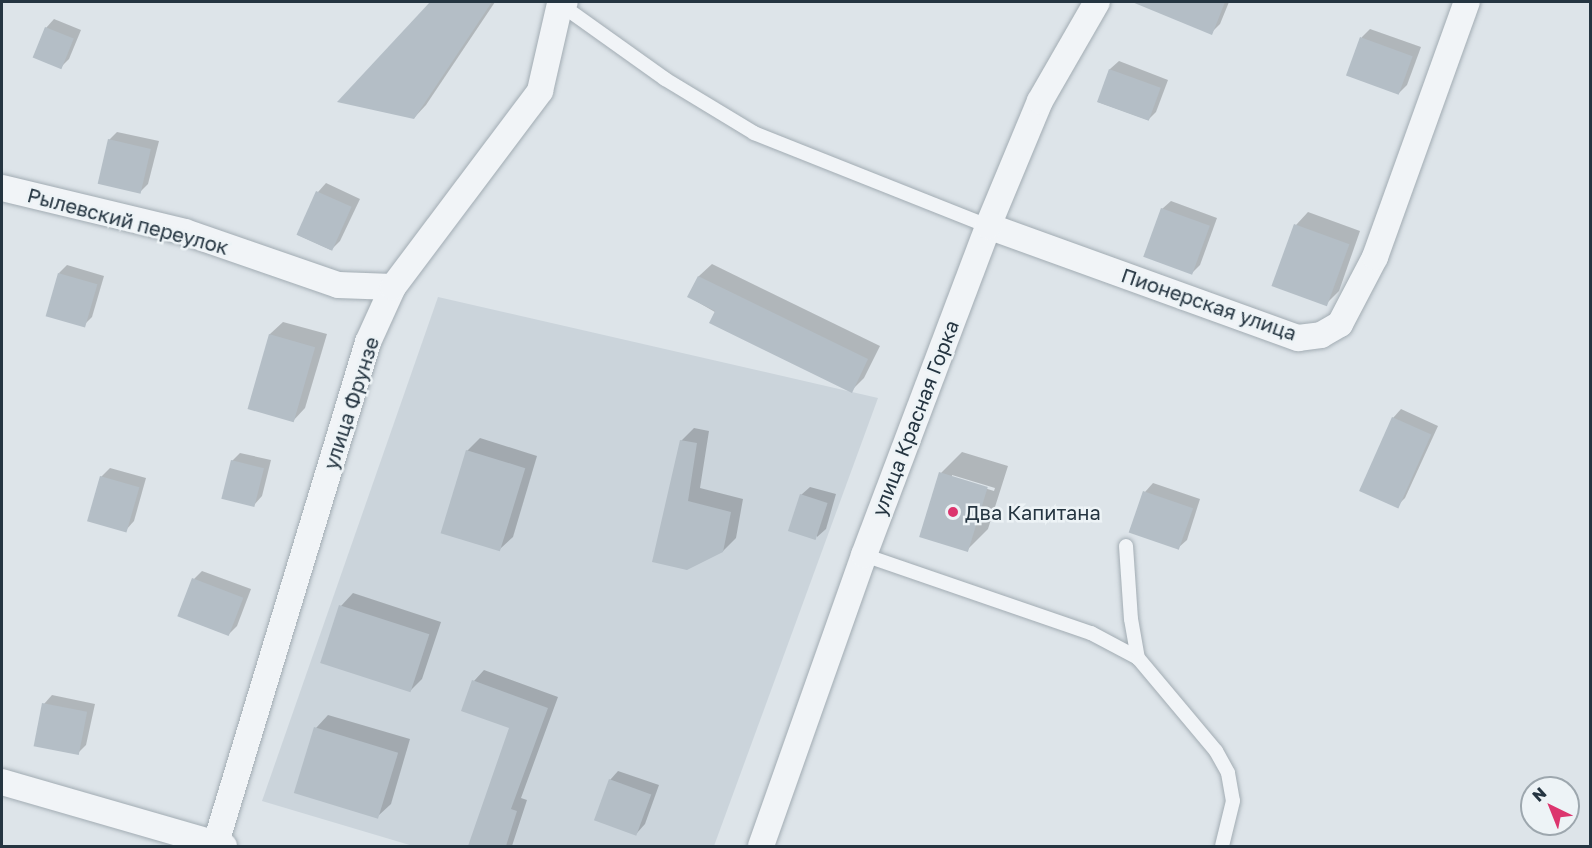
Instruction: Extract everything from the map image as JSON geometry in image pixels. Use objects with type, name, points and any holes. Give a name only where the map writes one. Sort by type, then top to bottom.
[{"type":"street","name":"улица Фрунзе","points":[[219,846],[368,342],[393,287],[540,91],[561,2]]},
{"type":"street","name":"улица Красная Горка","points":[[762,846],[864,555],[988,226],[1040,101],[1097,2]]},
{"type":"street","name":"Пионерская улица","points":[[988,226],[1298,338],[1321,335],[1340,324],[1375,257],[1467,2]]},
{"type":"street","name":"Рылевский переулок","points":[[2,188],[185,232],[338,285],[393,287]]},
{"type":"street","points":[[2,782],[219,846]]},
{"type":"lane","points":[[561,2],[665,79],[754,133],[988,226]]},
{"type":"lane","points":[[1126,546],[1131,619],[1138,658]]},
{"type":"lane","points":[[864,555],[1091,633],[1138,658],[1216,751],[1228,773],[1233,801],[1222,846]]},
{"type":"shaded area","points":[[438,297],[878,398],[714,846],[413,846],[262,801]]},
{"type":"building","points":[[430,2],[492,2],[414,119],[337,102]]},
{"type":"building","points":[[1132,2],[1225,2],[1212,35]]},
{"type":"building","points":[[45,27],[74,39],[61,69],[33,58]]},
{"type":"building","points":[[1360,37],[1413,56],[1399,95],[1346,76]]},
{"type":"building","points":[[1109,69],[1161,88],[1149,121],[1097,102]]},
{"type":"building","points":[[108,139],[151,149],[141,194],[98,184]]},
{"type":"building","points":[[316,191],[352,207],[332,251],[296,235]]},
{"type":"building","points":[[1161,208],[1210,226],[1192,275],[1143,257]]},
{"type":"building","points":[[1294,224],[1349,244],[1327,306],[1271,286]]},
{"type":"building","points":[[58,273],[97,284],[85,328],[46,316]]},
{"type":"building","points":[[698,276],[868,359],[852,393],[709,323],[715,311],[687,297]]},
{"type":"building","points":[[269,334],[315,347],[294,422],[248,409]]},
{"type":"building","points":[[1392,417],[1431,434],[1398,508],[1359,491]]},
{"type":"building","points":[[680,440],[697,443],[688,501],[731,512],[723,552],[687,570],[652,562]]},
{"type":"building","points":[[466,450],[525,468],[500,551],[441,533]]},
{"type":"building","points":[[231,460],[264,468],[254,507],[221,499]]},
{"type":"building","name":"Два Капитана","points":[[939,472],[988,487],[968,552],[919,537]]},
{"type":"building","points":[[100,476],[139,487],[126,532],[87,521]]},
{"type":"building","points":[[1143,491],[1193,508],[1179,550],[1129,533]]},
{"type":"building","points":[[800,494],[828,503],[816,540],[788,531]]},
{"type":"building","points":[[192,578],[243,598],[229,636],[177,616]]},
{"type":"building","points":[[339,605],[429,634],[411,692],[320,663]]},
{"type":"building","points":[[472,680],[548,708],[511,809],[517,811],[506,846],[468,846],[509,728],[461,711]]},
{"type":"building","points":[[42,703],[87,712],[79,755],[34,746]]},
{"type":"building","points":[[314,727],[398,753],[378,819],[294,793]]},
{"type":"building","points":[[609,779],[651,794],[636,836],[594,820]]},
{"type":"place","name":"Два Капитана","points":[[953,512]]}]
